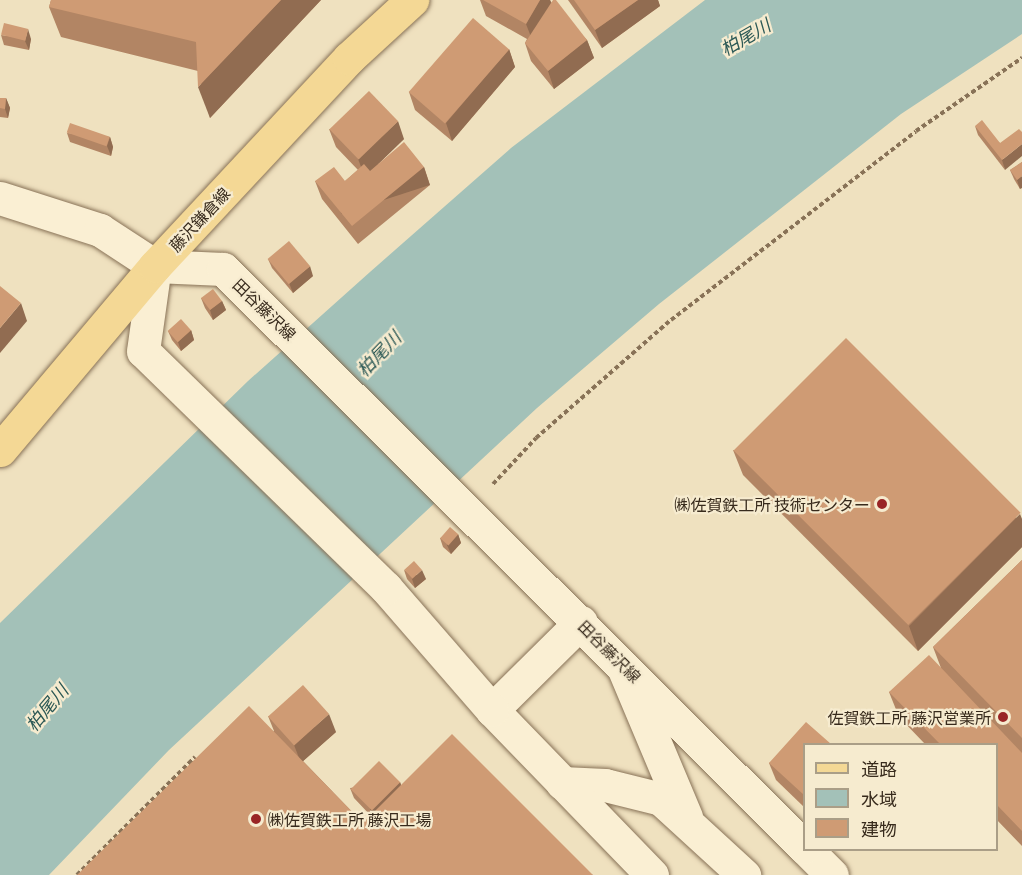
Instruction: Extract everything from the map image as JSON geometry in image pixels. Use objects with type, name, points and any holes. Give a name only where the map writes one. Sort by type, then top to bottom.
[{"type":"main road","name":"藤沢鎌倉線","points":[[0,450],[155,266],[349,58],[412,0]]},
{"type":"main road","points":[[0,198],[100,230],[155,266],[143,351],[386,588],[492,710],[652,875]]},
{"type":"main road","name":"田谷藤沢線","points":[[155,266],[223,269],[470,509],[803,845]]},
{"type":"main road","points":[[492,710],[581,622]]},
{"type":"main road","points":[[621,661],[687,817]]},
{"type":"main road","points":[[562,783],[634,790],[661,799],[687,817],[744,875]]},
{"type":"main road","name":"田谷藤沢線","points":[[809,851],[832,875]]},
{"type":"path","points":[[470,509],[536,438],[671,320],[916,131],[1022,58]]},
{"type":"path","points":[[77,875],[195,758]]},
{"type":"water","name":"柏尾川","points":[[705,0],[1022,0],[1022,34],[901,114],[659,304],[537,408],[169,750],[49,875],[0,875],[0,623],[248,381],[370,272],[511,148]]},
{"type":"building","points":[[51,0],[281,0],[198,87],[196,42],[49,7]]},
{"type":"building","points":[[483,0],[540,0],[526,24]]},
{"type":"building","points":[[553,0],[556,0],[587,40],[548,71],[525,43]]},
{"type":"building","points":[[574,0],[638,0],[595,30]]},
{"type":"building","points":[[473,18],[509,49],[445,123],[409,92]]},
{"type":"building","points":[[4,23],[28,29],[25,41],[1,35]]},
{"type":"building","points":[[369,91],[398,121],[359,159],[329,129]]},
{"type":"building","points":[[0,98],[6,98],[5,109],[0,108]]},
{"type":"building","points":[[982,120],[1000,143],[1019,129],[1022,132],[1022,144],[1002,160],[975,126]]},
{"type":"building","points":[[70,123],[110,137],[106,146],[67,132]]},
{"type":"building","points":[[404,142],[424,167],[352,226],[315,181],[334,167],[345,181],[364,164],[370,171]]},
{"type":"building","points":[[1022,162],[1022,176],[1017,180],[1010,170]]},
{"type":"building","points":[[289,241],[310,266],[289,284],[268,259]]},
{"type":"building","points":[[0,286],[21,303],[0,328]]},
{"type":"building","points":[[213,289],[222,301],[210,310],[201,298]]},
{"type":"building","points":[[181,319],[191,330],[178,342],[168,331]]},
{"type":"building","name":"㈱佐賀鉄工所 技術センター","points":[[846,338],[1021,513],[908,625],[734,450]]},
{"type":"building","points":[[450,527],[458,534],[448,546],[440,538]]},
{"type":"building","points":[[1022,560],[1022,738],[933,647]]},
{"type":"building","points":[[414,561],[422,570],[412,579],[404,570]]},
{"type":"building","points":[[929,655],[1022,753],[1022,831],[998,806],[998,743],[939,743],[889,692]]},
{"type":"building","points":[[303,685],[329,714],[294,745],[268,716]]},
{"type":"building","name":"㈱佐賀鉄工所 藤沢工場","points":[[249,706],[363,823],[452,734],[593,875],[77,875]]},
{"type":"building","points":[[806,722],[830,743],[803,743],[803,794],[769,763]]},
{"type":"building","points":[[379,761],[400,782],[372,810],[351,789]]},
{"type":"place","name":"㈱佐賀鉄工所 技術センター","points":[[882,504]]},
{"type":"place","name":"佐賀鉄工所 藤沢営業所","points":[[1003,717]]},
{"type":"place","name":"㈱佐賀鉄工所 藤沢工場","points":[[256,819]]}]
